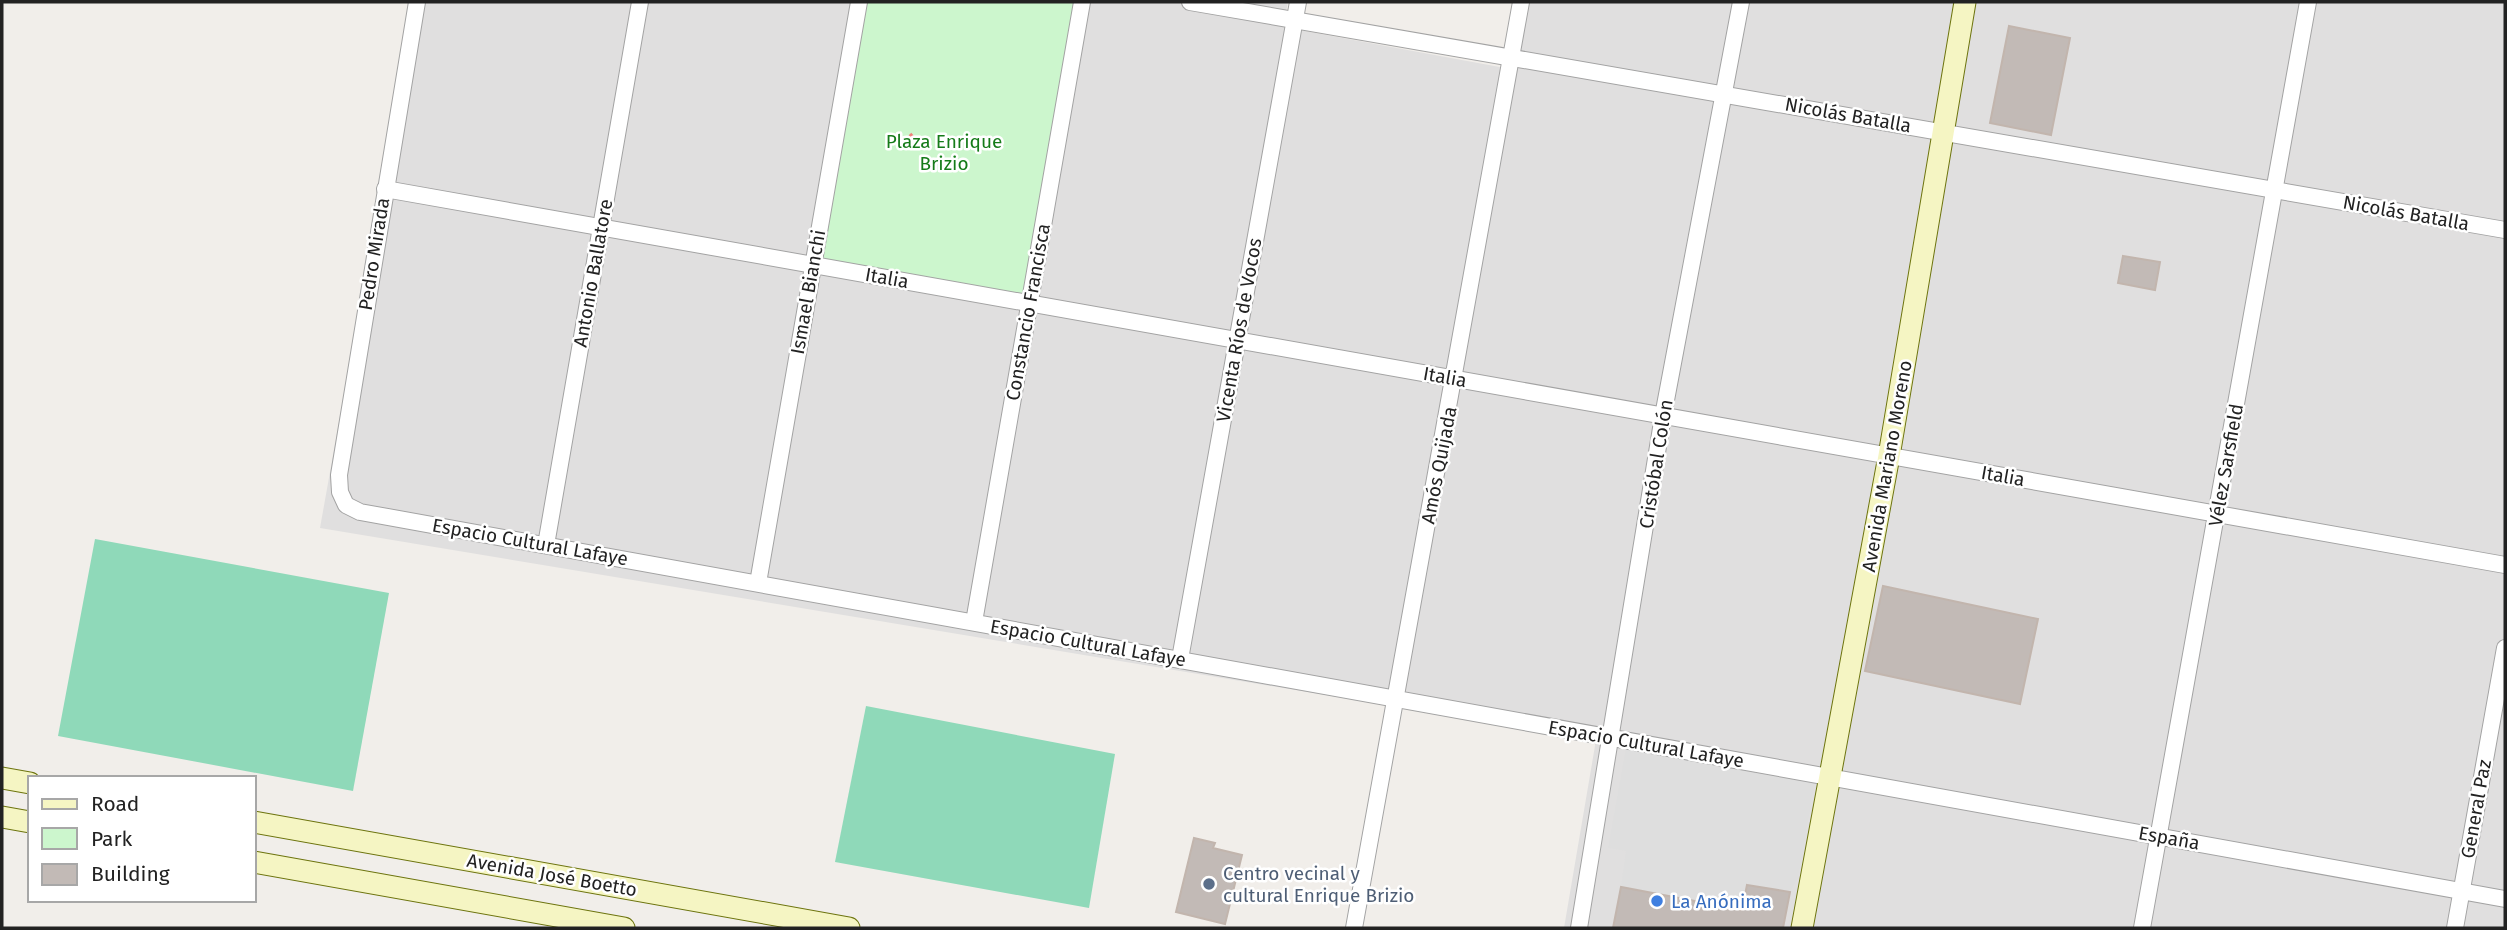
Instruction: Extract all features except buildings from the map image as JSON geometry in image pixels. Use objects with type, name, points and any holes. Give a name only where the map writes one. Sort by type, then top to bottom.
[{"type":"main road","name":"Avenida Mariano Moreno","points":[[1802,928],[1832,777],[1889,456],[1965,2]]},
{"type":"main road","points":[[2,778],[28,783]]},
{"type":"main road","points":[[2,817],[28,822]]},
{"type":"main road","name":"Avenida José Boetto","points":[[256,822],[849,928]]},
{"type":"main road","name":"Avenida José Boetto","points":[[256,862],[624,928]]},
{"type":"street","name":"Pedro Mirada","points":[[346,506],[340,492],[339,475],[417,2]]},
{"type":"street","name":"Antonio Ballatore","points":[[546,545],[640,2]]},
{"type":"street","name":"Ismael Bianchi","points":[[758,583],[859,2]]},
{"type":"street","name":"Constancio Francisca","points":[[974,622],[1082,2]]},
{"type":"street","name":"Nicolás Batalla","points":[[1190,2],[2505,230]]},
{"type":"street","name":"Vicenta Ríos de Vocos","points":[[1180,659],[1298,2]]},
{"type":"street","name":"Amós Quijada","points":[[1354,928],[1521,2]]},
{"type":"street","name":"Cristóbal Colón","points":[[1579,928],[1613,738],[1663,416],[1741,2]]},
{"type":"street","name":"Vélez Sarsfield","points":[[2143,928],[2308,2]]},
{"type":"street","name":"Italia","points":[[385,189],[2505,565]]},
{"type":"street","name":"Espacio Cultural Lafaye","points":[[346,506],[360,512],[1832,777]]},
{"type":"street","name":"General Paz","points":[[2455,928],[2505,648]]},
{"type":"street","name":"España","points":[[1832,777],[2505,900]]},
{"type":"path","points":[[910,134],[918,142]]},
{"type":"path","points":[[929,161],[933,170]]},
{"type":"shaded area","points":[[414,2],[1288,2],[1283,27],[1516,70],[1529,2],[2505,2],[2505,928],[1564,928],[1596,740],[320,528]]},
{"type":"shaded area","points":[[1626,748],[1815,781],[1798,878],[1790,892],[1747,885],[1742,910],[1621,887],[1626,851],[1608,848]]},
{"type":"green space","name":"Plaza Enrique Brizio","points":[[863,2],[1077,2],[1026,296],[817,259]]},
{"type":"green space","points":[[95,539],[389,593],[353,791],[58,736]]},
{"type":"green space","points":[[866,706],[1115,754],[1089,908],[835,862]]},
{"type":"place","name":"Centro vecinal y cultural Enrique Brizio","points":[[1209,884]]},
{"type":"place","name":"La Anónima","points":[[1657,901]]}]
